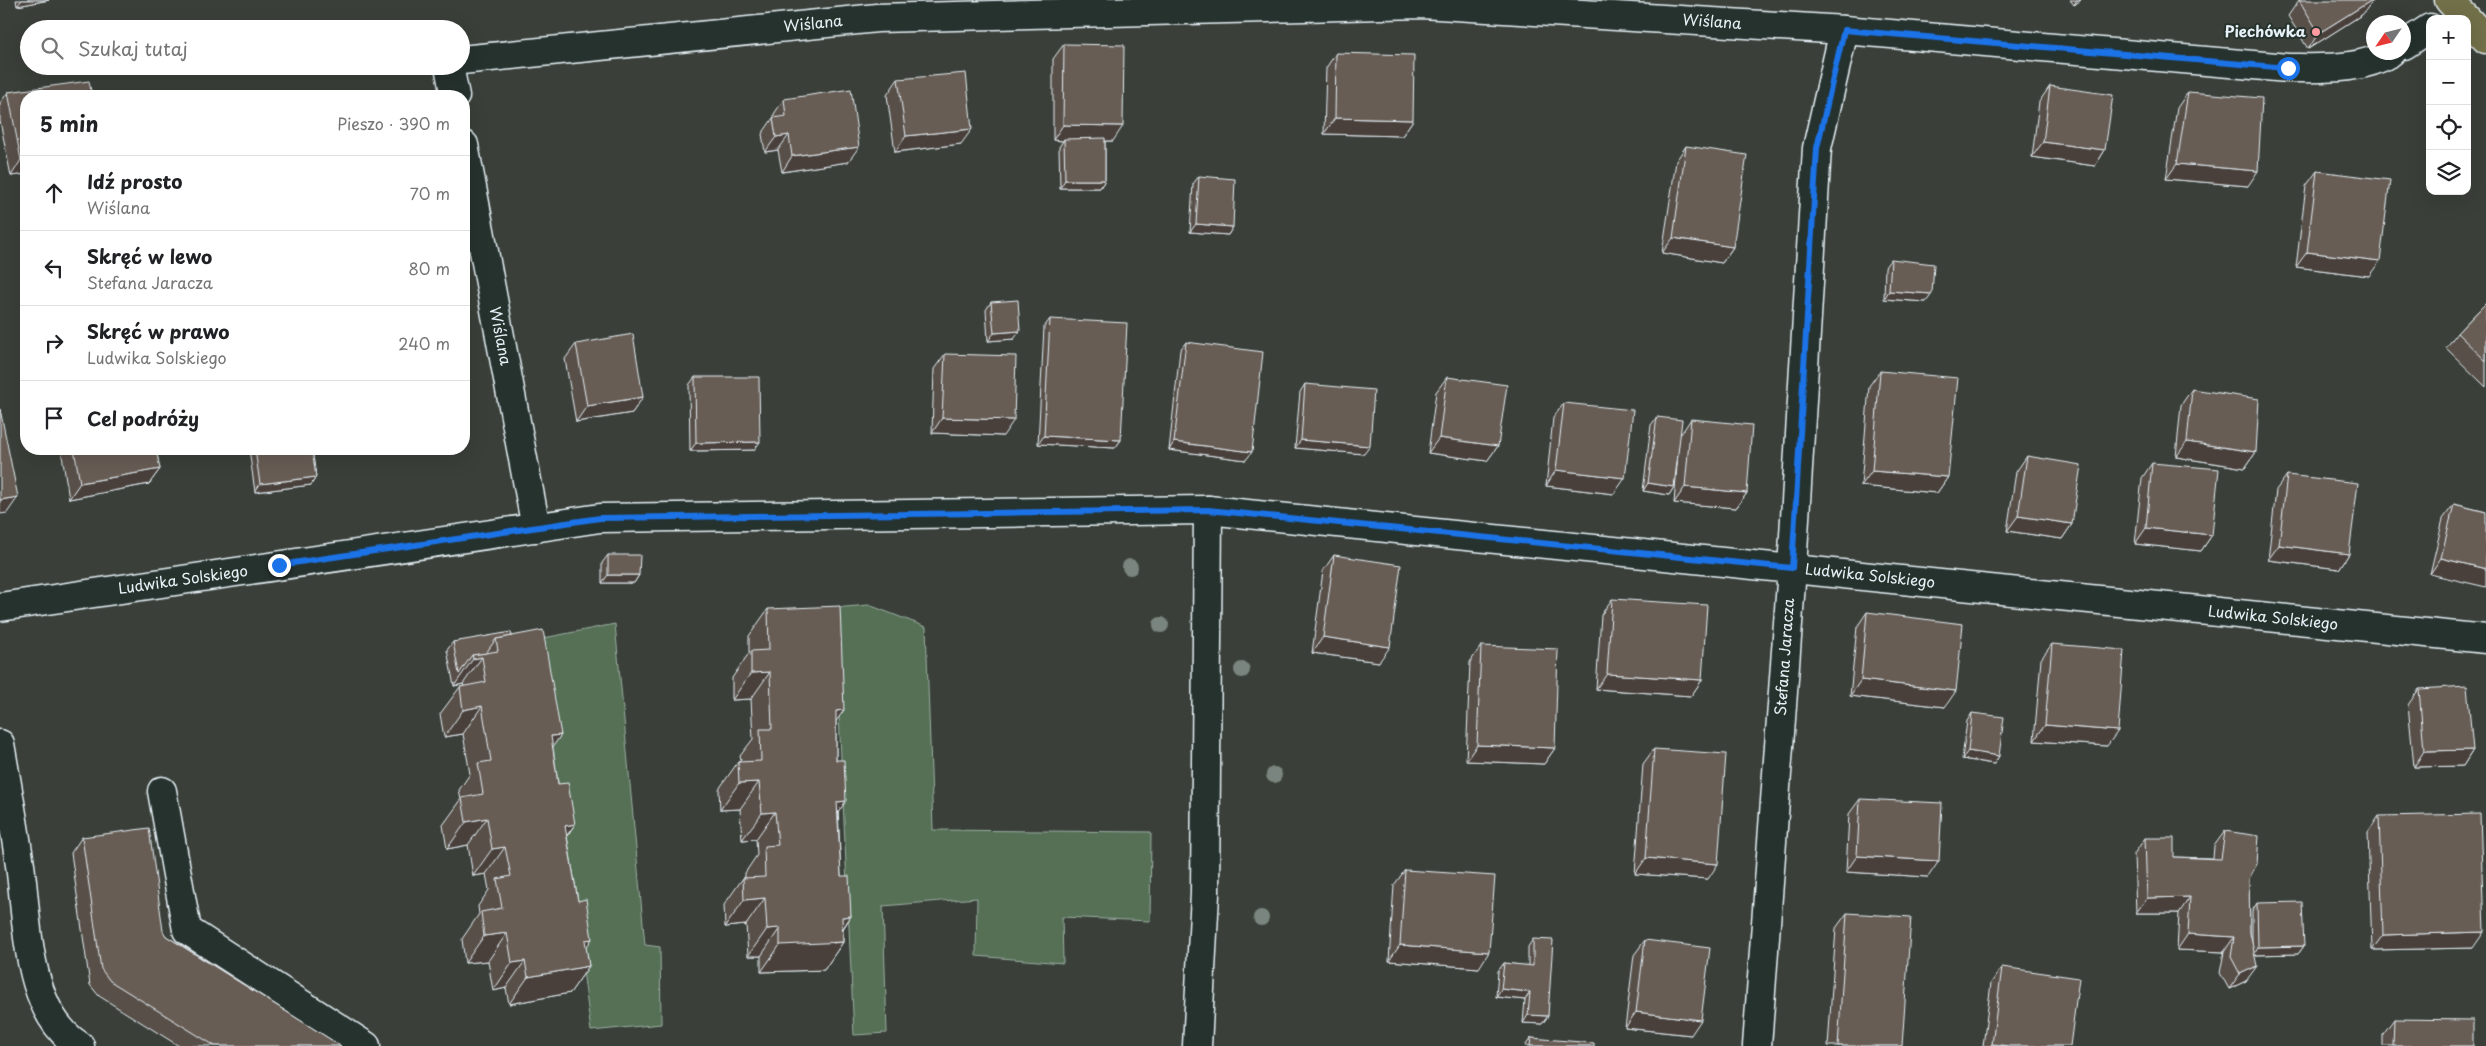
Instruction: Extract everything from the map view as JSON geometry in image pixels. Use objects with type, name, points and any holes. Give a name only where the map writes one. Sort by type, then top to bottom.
[{"type":"main road","points":[[2456,13],[2486,39]]},
{"type":"street","name":"Wiślana","points":[[470,59],[877,18],[1422,4],[1844,30],[2288,68],[2343,67],[2372,60]]},
{"type":"street","name":"Stefana Jaracza","points":[[1757,1046],[1792,568],[1817,148],[1844,30]]},
{"type":"street","points":[[2411,40],[2426,31]]},
{"type":"street","points":[[451,75],[454,90]]},
{"type":"street","name":"Wiślana","points":[[470,177],[536,528]]},
{"type":"street","points":[[1197,1046],[1205,894],[1208,510]]},
{"type":"street","name":"Ludwika Solskiego","points":[[0,607],[600,518],[1208,510],[2486,640]]},
{"type":"street","points":[[0,744],[20,866],[30,960],[45,1004],[68,1039],[80,1046]]},
{"type":"street","points":[[162,791],[186,930],[366,1046]]},
{"type":"green space","points":[[869,605],[926,627],[933,830],[1151,832],[1150,921],[1062,917],[1063,963],[976,956],[977,898],[883,906],[887,1033],[854,1035],[834,608]]},
{"type":"green space","points":[[615,624],[645,945],[660,947],[661,1024],[591,1031],[539,639]]},
{"type":"building","points":[[2299,0],[2372,0],[2319,33]]},
{"type":"building","points":[[1064,44],[1124,45],[1123,126],[1063,125]]},
{"type":"building","points":[[1336,53],[1414,55],[1413,120],[1335,118]]},
{"type":"building","points":[[966,73],[972,129],[906,136],[898,79]]},
{"type":"building","points":[[89,81],[91,90],[23,90]]},
{"type":"building","points":[[2050,86],[2113,95],[2105,150],[2043,142]]},
{"type":"building","points":[[851,89],[859,147],[792,156],[789,135],[776,137],[773,118],[786,116],[784,99]]},
{"type":"building","points":[[20,90],[20,155],[8,92]]},
{"type":"building","points":[[2188,92],[2262,98],[2258,171],[2177,164]]},
{"type":"building","points":[[1105,138],[1105,180],[1065,180],[1064,139]]},
{"type":"building","points":[[1686,146],[1747,155],[1733,247],[1673,238]]},
{"type":"building","points":[[2317,171],[2390,180],[2380,261],[2307,252]]},
{"type":"building","points":[[1199,176],[1235,179],[1233,227],[1196,224]]},
{"type":"building","points":[[1891,259],[1934,264],[1932,294],[1889,291]]},
{"type":"building","points":[[1018,300],[1020,331],[994,333],[991,302]]},
{"type":"building","points":[[2486,303],[2486,361],[2457,333]]},
{"type":"building","points":[[1050,319],[1127,323],[1121,440],[1044,436]]},
{"type":"building","points":[[633,334],[643,397],[587,406],[576,344]]},
{"type":"building","points":[[1186,342],[1263,352],[1252,452],[1174,442]]},
{"type":"building","points":[[945,354],[1016,356],[1014,420],[942,418]]},
{"type":"building","points":[[1880,371],[1958,378],[1948,477],[1872,471]]},
{"type":"building","points":[[695,377],[759,377],[760,442],[696,443]]},
{"type":"building","points":[[1447,377],[1507,385],[1498,446],[1439,438]]},
{"type":"building","points":[[1305,384],[1374,390],[1370,446],[1301,440]]},
{"type":"building","points":[[2192,389],[2259,399],[2256,452],[2187,442]]},
{"type":"building","points":[[1564,403],[1633,410],[1625,478],[1556,470]]},
{"type":"building","points":[[0,409],[18,497],[0,500]]},
{"type":"building","points":[[1657,417],[1682,420],[1674,487],[1648,483]]},
{"type":"building","points":[[1691,419],[1752,425],[1747,493],[1685,487]]},
{"type":"building","points":[[75,455],[157,455],[160,469],[80,483]]},
{"type":"building","points":[[256,455],[313,455],[316,477],[260,484]]},
{"type":"building","points":[[2027,456],[2081,465],[2072,524],[2018,516]]},
{"type":"building","points":[[2152,463],[2219,469],[2212,535],[2146,528]]},
{"type":"building","points":[[2287,475],[2358,483],[2349,554],[2279,545]]},
{"type":"building","points":[[2454,504],[2486,512],[2486,569],[2441,558]]},
{"type":"building","points":[[608,555],[640,555],[639,575],[608,575]]},
{"type":"building","points":[[1334,555],[1401,565],[1390,647],[1323,637]]},
{"type":"building","points":[[1612,599],[1707,605],[1702,680],[1607,674]]},
{"type":"building","points":[[840,606],[844,710],[836,711],[836,760],[844,760],[846,801],[837,802],[841,876],[849,876],[851,916],[842,917],[843,942],[780,945],[780,928],[767,929],[765,898],[744,900],[743,878],[765,877],[764,846],[778,845],[775,812],[762,813],[759,782],[739,783],[738,762],[761,761],[760,729],[772,729],[770,672],[751,673],[751,651],[769,650],[768,609]]},
{"type":"building","points":[[1867,612],[1963,624],[1956,691],[1861,680]]},
{"type":"building","points":[[543,630],[561,735],[551,736],[558,784],[568,783],[575,824],[565,826],[578,901],[586,899],[592,939],[585,940],[589,966],[528,977],[525,961],[512,963],[507,933],[484,936],[481,912],[502,908],[497,879],[511,876],[505,847],[492,849],[487,818],[466,822],[462,798],[483,794],[478,763],[491,761],[482,706],[463,710],[460,687],[486,682],[482,657],[473,659],[472,655],[498,651],[496,639]]},
{"type":"building","points":[[511,632],[512,636],[496,639],[486,653],[472,655],[459,674],[453,642]]},
{"type":"building","points":[[2052,644],[2124,650],[2118,731],[2045,725]]},
{"type":"building","points":[[1481,646],[1558,649],[1555,748],[1477,745]]},
{"type":"building","points":[[2467,686],[2473,750],[2424,751],[2419,689]]},
{"type":"building","points":[[1972,713],[2004,717],[1999,756],[1968,751]]},
{"type":"building","points":[[1654,749],[1726,754],[1718,864],[1646,858]]},
{"type":"building","points":[[1860,799],[1942,803],[1939,861],[1857,856]]},
{"type":"building","points":[[2480,814],[2484,932],[2383,935],[2379,816]]},
{"type":"building","points":[[149,828],[163,931],[166,936],[341,1046],[215,1046],[110,981],[101,969],[82,837]]},
{"type":"building","points":[[2225,831],[2259,836],[2257,864],[2249,879],[2250,933],[2257,966],[2240,974],[2231,957],[2234,937],[2188,934],[2190,897],[2147,898],[2145,838],[2174,838],[2174,857],[2221,859]]},
{"type":"building","points":[[1405,870],[1495,876],[1489,952],[1400,945]]},
{"type":"building","points":[[2302,902],[2304,946],[2258,947],[2257,903]]},
{"type":"building","points":[[1847,913],[1911,917],[1902,1046],[1838,1046]]},
{"type":"building","points":[[1533,939],[1553,940],[1548,1016],[1528,1015],[1530,992],[1501,989],[1504,963],[1533,966]]},
{"type":"building","points":[[1645,940],[1710,948],[1701,1020],[1636,1012]]},
{"type":"building","points":[[2002,967],[2079,978],[2070,1046],[2009,1046],[1992,1044]]},
{"type":"building","points":[[2394,1019],[2473,1020],[2473,1046],[2393,1046]]},
{"type":"building","points":[[1531,1038],[1594,1043],[1594,1046],[1530,1046]]},
{"type":"place","name":"Piechówka","points":[[2316,32]]},
{"type":"route","points":[[279,565],[600,518],[1208,510],[1792,568],[1817,148],[1844,30],[2288,68]]}]
